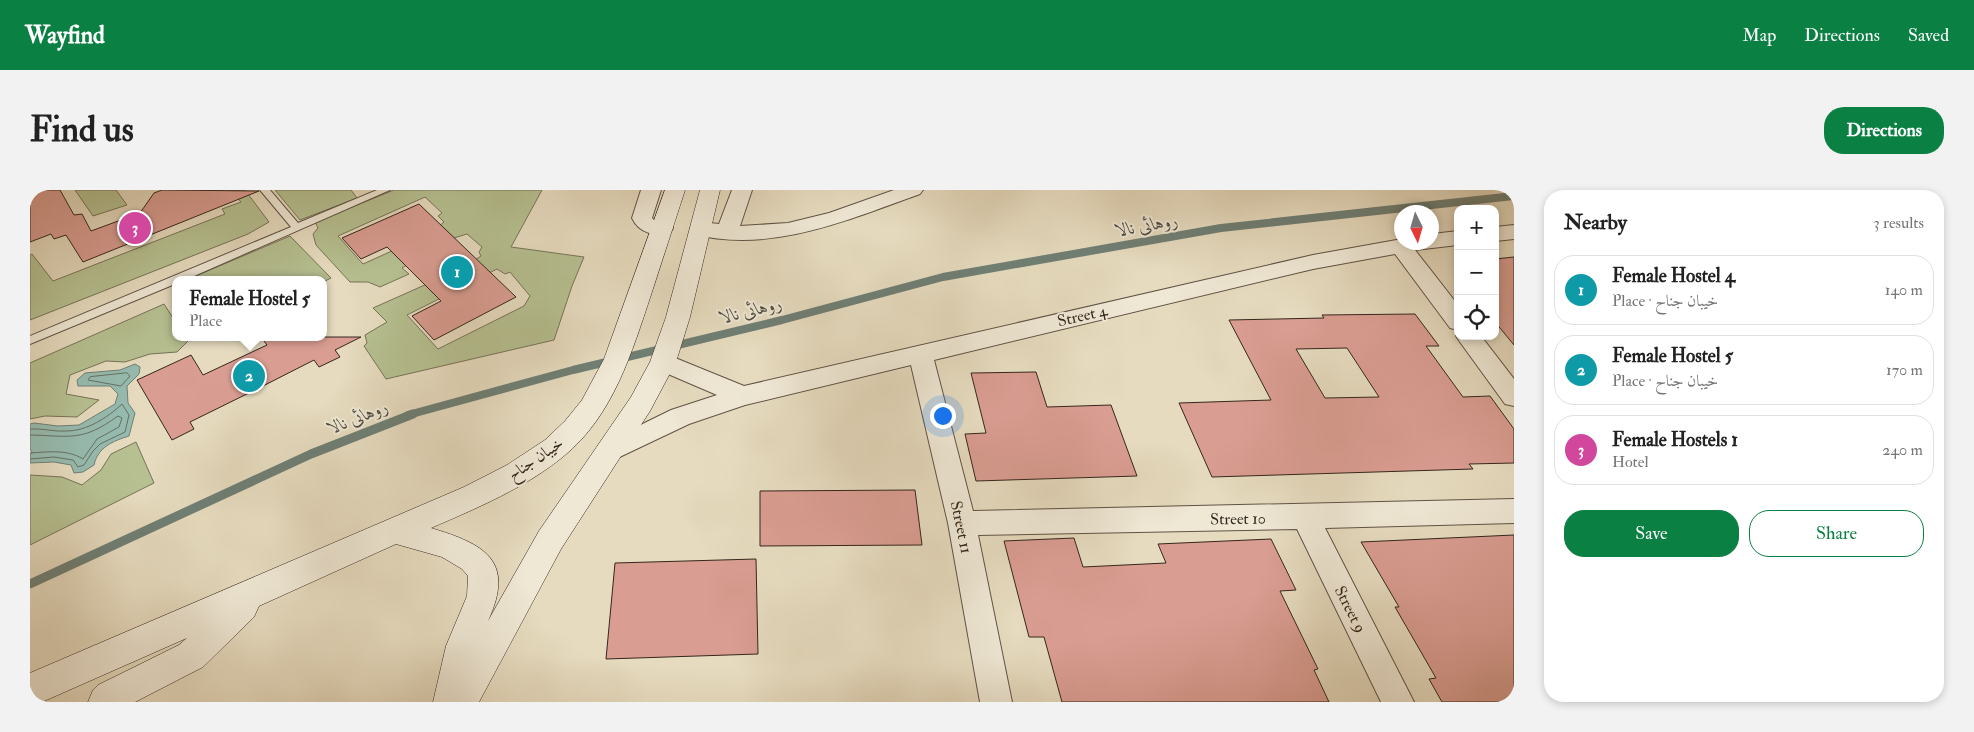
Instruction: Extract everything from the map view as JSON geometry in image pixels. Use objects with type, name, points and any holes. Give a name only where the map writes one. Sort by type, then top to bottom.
[{"type":"main road","name":"خیبان جناح","points":[[30,690],[256,594],[395,531],[520,472],[554,448],[572,432],[590,411],[607,382],[675,190]]},
{"type":"main road","points":[[461,702],[550,540],[641,404],[664,359],[678,317],[710,190]]},
{"type":"main road","points":[[395,531],[452,548],[469,556],[479,565],[484,580],[482,593],[463,643],[450,702]]},
{"type":"main road","points":[[105,702],[191,656],[256,594]]},
{"type":"street","points":[[650,190],[642,218],[644,223],[649,226],[663,228]]},
{"type":"street","points":[[727,232],[742,190]]},
{"type":"street","points":[[700,229],[727,232],[788,230],[913,190]]},
{"type":"street","points":[[1499,234],[1514,232]]},
{"type":"street","points":[[1439,240],[1454,238]]},
{"type":"street","name":"Street 4","points":[[609,452],[680,417],[743,396],[1313,262],[1394,248]]},
{"type":"street","points":[[1415,250],[1454,315]]},
{"type":"street","points":[[1471,340],[1511,390]]},
{"type":"street","name":"Street 11","points":[[921,354],[962,523],[996,702]]},
{"type":"street","points":[[664,359],[743,396]]},
{"type":"street","name":"Street 10","points":[[962,523],[1514,511]]},
{"type":"street","name":"Street 9","points":[[1305,517],[1398,702]]},
{"type":"lane","points":[[265,190],[296,227]]},
{"type":"lane","points":[[184,276],[385,190]]},
{"type":"lane","points":[[30,340],[172,281]]},
{"type":"green space","points":[[75,190],[116,190],[127,205],[93,216]]},
{"type":"green space","points":[[230,190],[245,190],[269,222],[248,234],[30,320],[30,255],[32,254],[53,281],[225,214],[222,209],[241,202]]},
{"type":"green space","points":[[275,190],[351,190],[357,198],[300,220]]},
{"type":"green space","points":[[394,190],[542,190],[511,247],[584,257],[554,340],[386,379],[364,346],[367,343],[365,335],[387,322],[373,308],[427,284],[443,297],[407,315],[438,349],[524,306],[530,296],[510,272],[505,274],[497,269],[489,273],[475,260],[481,256],[479,252],[482,247],[467,234],[454,238],[439,226],[444,222],[438,216],[442,213],[425,197],[338,236],[363,264],[394,250],[409,264],[402,268],[409,274],[380,287],[368,282],[350,282],[316,245],[313,234],[318,228],[315,222]]},
{"type":"green space","points":[[290,236],[331,278],[327,280],[327,276],[198,275]]},
{"type":"green space","points":[[164,304],[172,316],[172,341],[188,341],[177,352],[150,354],[125,362],[106,361],[70,375],[66,394],[99,400],[77,417],[45,416],[30,419],[30,363]]},
{"type":"green space","points":[[136,442],[154,483],[30,545],[30,475],[62,477],[82,485],[101,470],[111,454]]},
{"type":"water","points":[[135,364],[140,367],[139,374],[127,386],[128,403],[135,413],[129,436],[117,440],[103,449],[94,465],[83,472],[74,473],[71,465],[54,462],[30,463],[32,452],[30,449],[30,424],[79,425],[115,404],[118,394],[110,386],[78,386],[77,380],[85,373],[120,370]]},
{"type":"building","points":[[30,190],[60,190],[74,215],[82,214],[91,231],[140,213],[154,193],[162,190],[259,191],[83,262],[66,235],[54,239],[51,234],[30,242]]},
{"type":"building","points":[[419,204],[516,297],[434,340],[412,316],[441,301],[387,247],[361,259],[342,238]]},
{"type":"building","points":[[1514,257],[1514,345],[1499,327],[1499,259]]},
{"type":"building","points":[[1415,314],[1439,346],[1426,346],[1463,397],[1490,396],[1514,429],[1514,463],[1469,464],[1473,469],[1212,477],[1179,403],[1271,400],[1229,320],[1324,318],[1322,315]],"holes":[[[1347,348],[1379,397],[1325,398],[1296,349]]]},
{"type":"building","points":[[327,337],[361,337],[335,350],[340,357],[319,367],[314,360],[190,422],[194,429],[172,440],[137,380],[191,355],[203,375],[267,345],[264,341],[327,341]]},
{"type":"building","points":[[1036,372],[1047,407],[1111,405],[1137,476],[976,481],[965,434],[986,433],[971,373]]},
{"type":"building","points":[[915,490],[922,545],[760,546],[760,491]]},
{"type":"building","points":[[1514,535],[1514,702],[1442,702],[1429,679],[1436,678],[1395,607],[1399,607],[1361,542]]},
{"type":"building","points":[[1074,538],[1083,567],[1166,563],[1158,544],[1271,539],[1296,590],[1280,591],[1318,669],[1314,670],[1329,702],[1062,702],[1044,637],[1029,637],[1004,541]]},
{"type":"building","points":[[756,559],[758,654],[606,659],[615,563]]},
{"type":"waterway","name":"روہائی نالا","points":[[408,415],[573,370],[782,320],[943,277],[1221,228],[1514,196]]},
{"type":"waterway","name":"روہائی نالا","points":[[30,584],[311,454],[413,414]]},
{"type":"place","name":"Female Hostels 1","points":[[135,228]]},
{"type":"place","name":"Female Hostel 4","points":[[457,272]]},
{"type":"place","name":"Female Hostel 5","points":[[249,376]]}]
